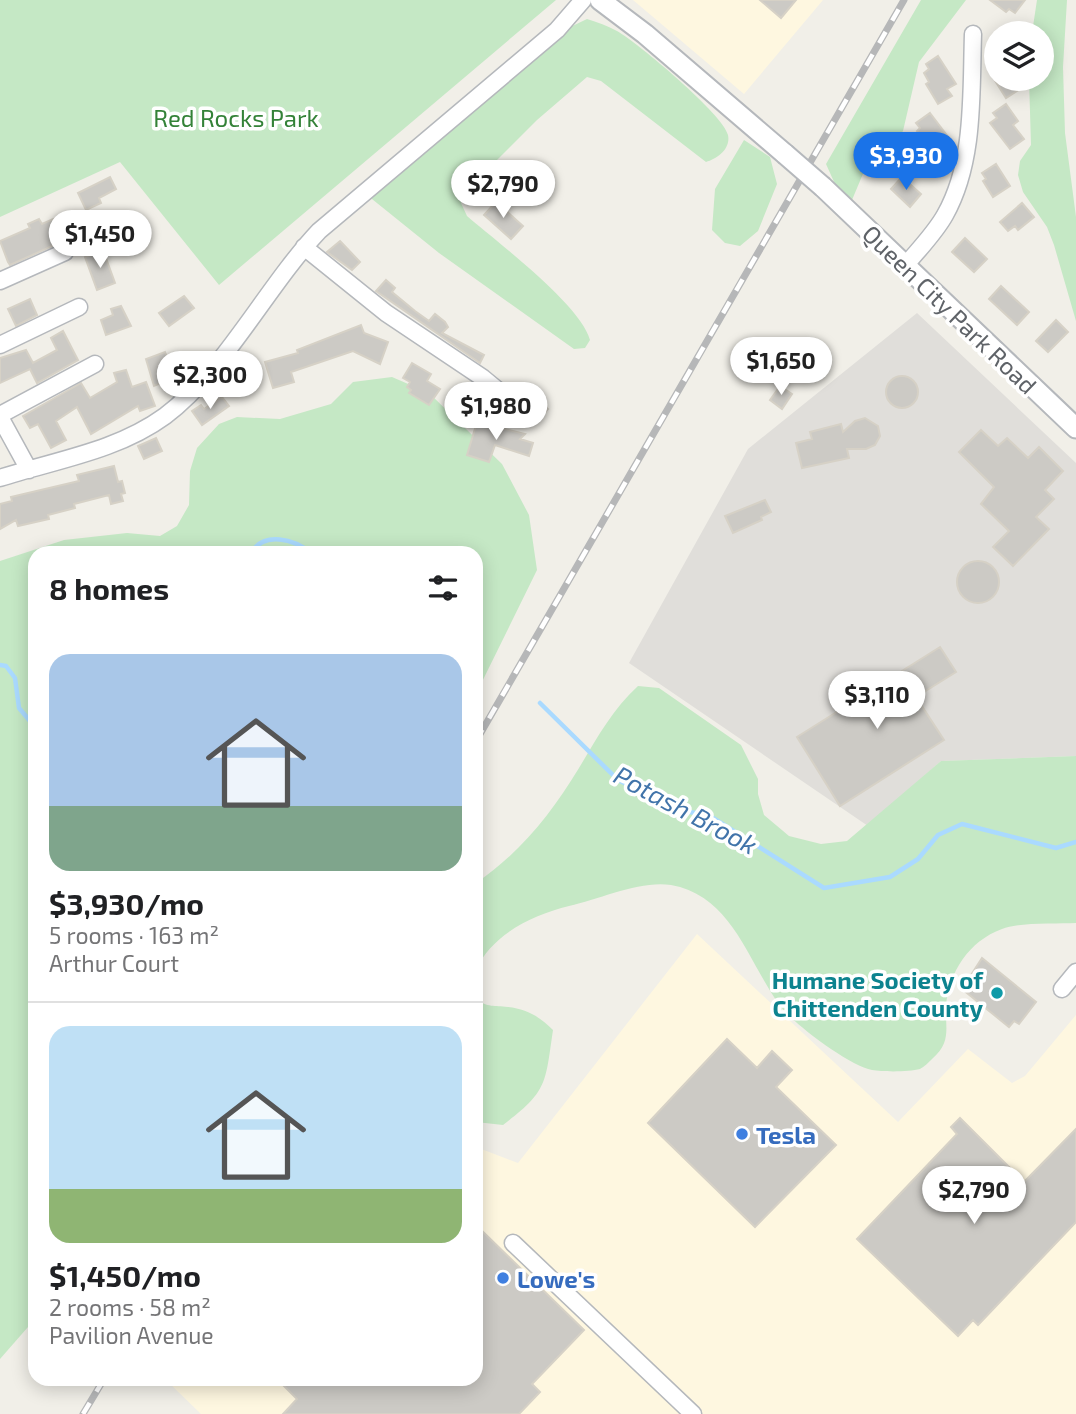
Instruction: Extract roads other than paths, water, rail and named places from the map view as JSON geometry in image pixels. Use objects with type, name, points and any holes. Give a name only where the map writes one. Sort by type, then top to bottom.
[{"type":"street","points":[[0,478],[111,444],[164,416],[209,371],[304,247],[339,213],[557,30],[583,0]]},
{"type":"street","name":"Queen City Park Road","points":[[600,0],[645,34],[785,153],[1076,428]]},
{"type":"street","points":[[905,265],[937,228],[953,200],[970,122],[973,34]]},
{"type":"street","points":[[304,247],[386,313],[483,378],[510,401]]},
{"type":"street","points":[[0,282],[65,252]]},
{"type":"street","points":[[0,345],[79,307]]},
{"type":"street","points":[[29,470],[0,416],[95,364]]},
{"type":"street","points":[[1062,989],[1076,972]]},
{"type":"street","points":[[513,1243],[693,1414]]},
{"type":"waterway","name":"Potash Brook","points":[[257,546],[271,540],[288,541],[300,546]]},
{"type":"waterway","name":"Potash Brook","points":[[0,665],[6,666],[15,678],[19,708],[28,719]]},
{"type":"waterway","name":"Potash Brook","points":[[540,703],[618,780],[680,810],[710,816],[824,888],[890,877],[918,859],[938,835],[962,824],[1056,848],[1076,842]]},
{"type":"railway","points":[[483,729],[904,0]]},
{"type":"railway","points":[[83,1414],[100,1386]]},
{"type":"place","name":"Humane Society of Chittenden County","points":[[997,993]]},
{"type":"place","name":"Tesla","points":[[742,1134]]},
{"type":"place","name":"Lowe's","points":[[503,1278]]},
{"type":"park label","name":"Red Rocks Park","points":[[236,117]]}]
